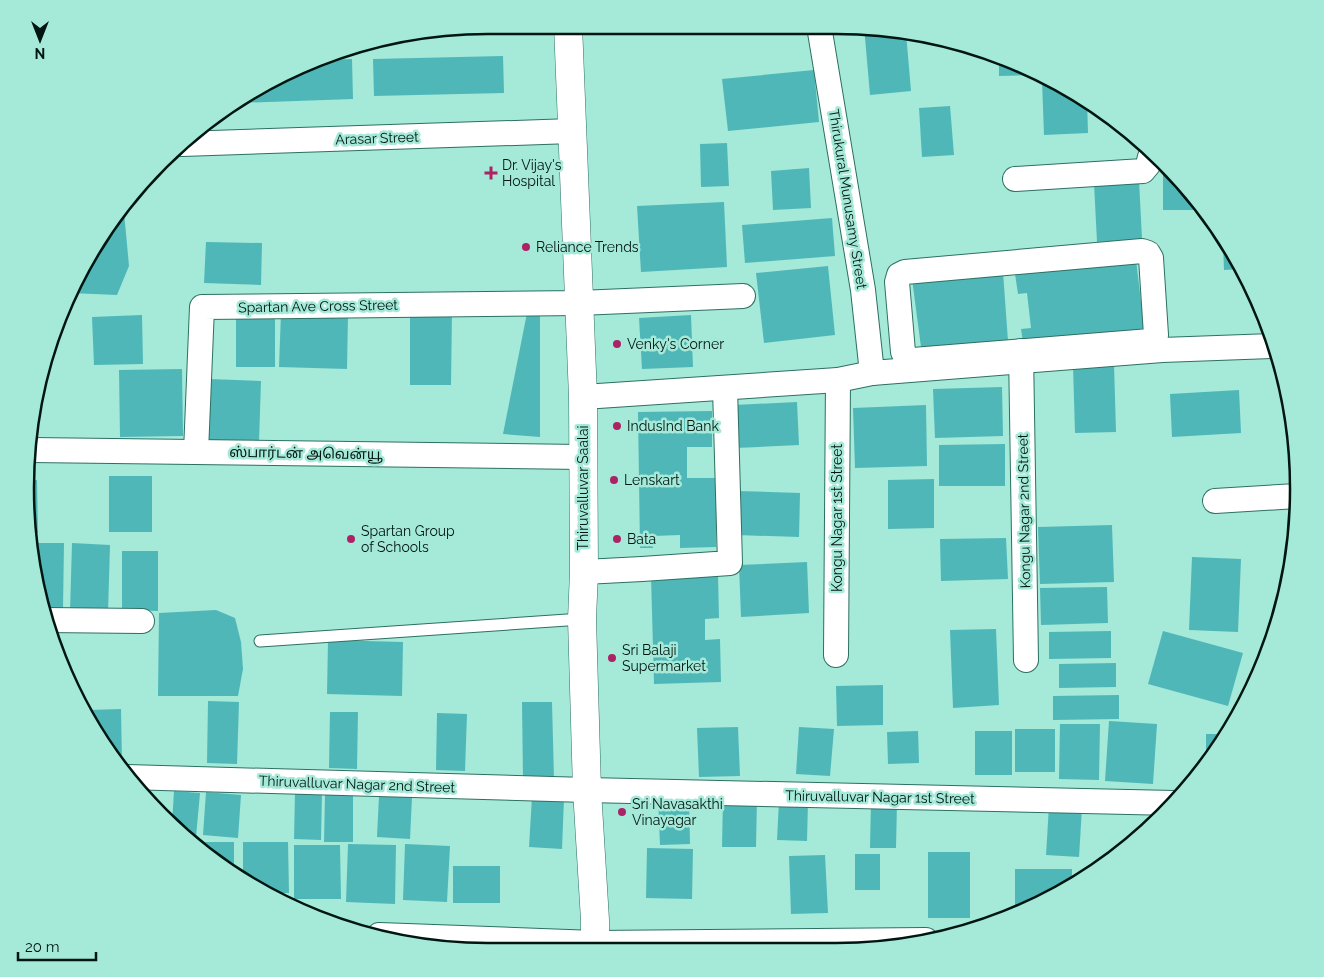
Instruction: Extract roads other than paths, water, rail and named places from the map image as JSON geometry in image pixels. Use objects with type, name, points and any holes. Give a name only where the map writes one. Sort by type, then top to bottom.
[{"type":"street","name":"Thiruvalluvar Saalai","points":[[568,34],[583,397],[584,572],[582,619],[587,790],[595,943]]},
{"type":"street","name":"Thirukural Munusamy Street","points":[[820,34],[866,313],[872,374]]},
{"type":"street","name":"Arasar Street","points":[[193,144],[572,131]]},
{"type":"street","points":[[1015,179],[1147,164]]},
{"type":"street","points":[[583,397],[838,380],[872,374],[1022,356],[1150,341],[1156,335],[1151,258],[1148,253],[1142,251],[905,272],[899,275],[897,282],[903,352],[906,358],[913,360],[1022,356],[1162,350],[1267,346]]},
{"type":"street","points":[[579,303],[743,296]]},
{"type":"street","name":"Spartan Ave Cross Street","points":[[196,452],[202,307],[579,303]]},
{"type":"street","points":[[866,313],[900,310]]},
{"type":"street","name":"Kongu Nagar 2nd Street","points":[[1022,356],[1026,660]]},
{"type":"street","name":"Kongu Nagar 1st Street","points":[[836,655],[838,380]]},
{"type":"street","points":[[584,572],[642,570],[730,563],[725,388]]},
{"type":"street","name":"ஸ்பார்டன் அவென்யூ","points":[[36,450],[582,456]]},
{"type":"street","points":[[1215,501],[1290,496]]},
{"type":"street","points":[[53,620],[142,622]]},
{"type":"street","name":"Thiruvalluvar Nagar 2nd Street","points":[[138,777],[587,790]]},
{"type":"street","name":"Thiruvalluvar Nagar 1st Street","points":[[587,790],[1163,804]]},
{"type":"street","points":[[414,937],[523,943]]},
{"type":"street","points":[[784,943],[874,941]]},
{"type":"lane","points":[[260,641],[582,619]]},
{"type":"place","name":"Dr. Vijay's Hospital","points":[[491,173]]},
{"type":"place","name":"Reliance Trends","points":[[526,247]]},
{"type":"place","name":"Venky's Corner","points":[[617,344]]},
{"type":"place","name":"IndusInd Bank","points":[[617,426]]},
{"type":"place","name":"Lenskart","points":[[614,480]]},
{"type":"place","name":"Spartan Group of Schools","points":[[351,539]]},
{"type":"place","name":"Bata","points":[[617,539]]},
{"type":"place","name":"Sri Balaji Supermarket","points":[[612,658]]},
{"type":"place","name":"Sri Navasakthi Vinayagar","points":[[622,812]]}]
